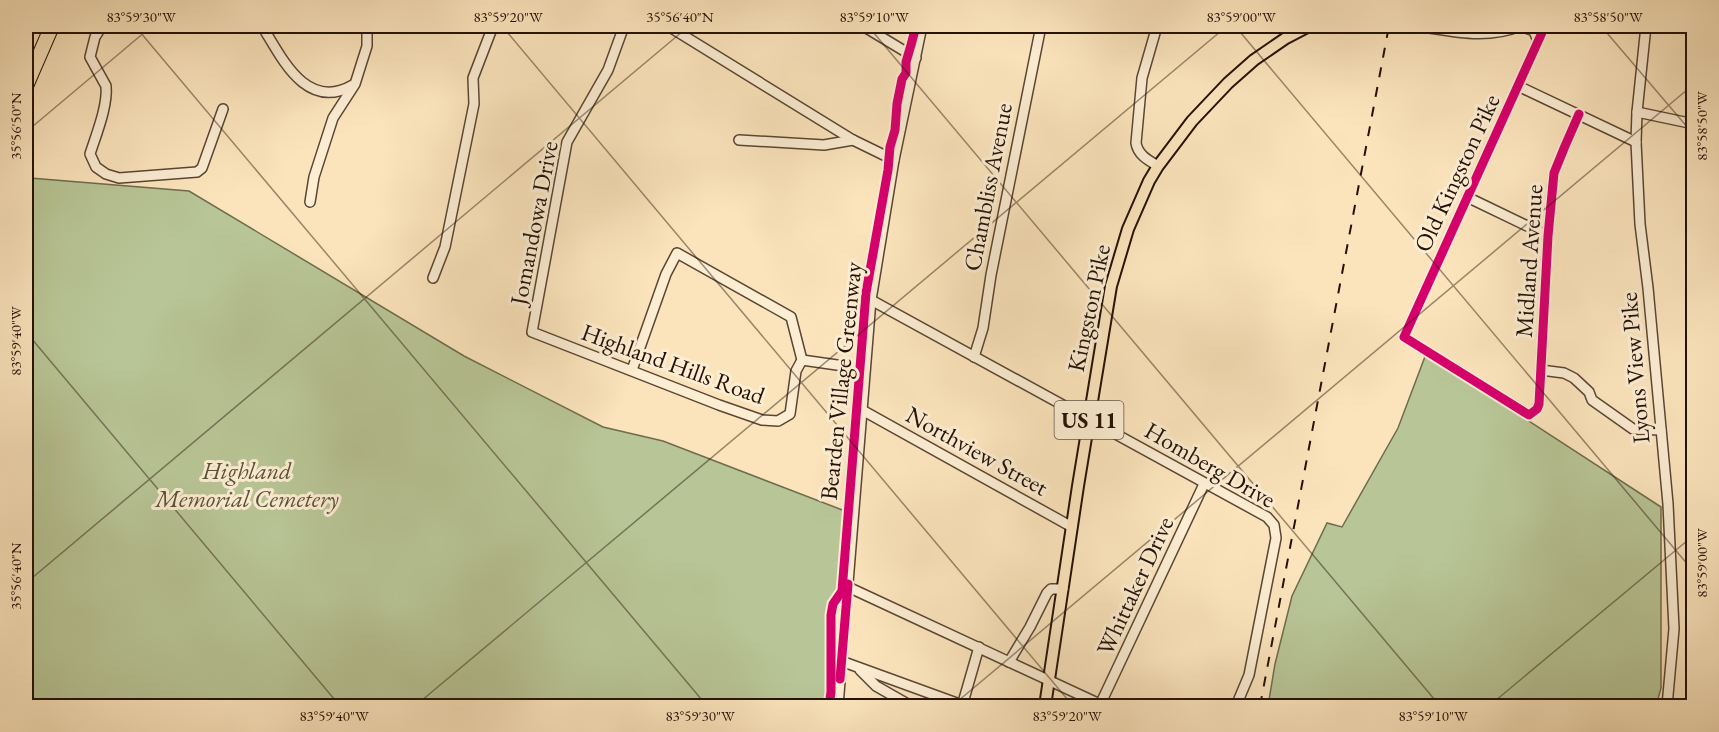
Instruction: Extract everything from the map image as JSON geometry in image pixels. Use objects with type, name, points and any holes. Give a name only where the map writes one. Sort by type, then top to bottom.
[{"type":"highway","points":[[26,86],[52,26]]},
{"type":"main road","name":"Kingston Pike","points":[[1045,706],[1111,286],[1128,229],[1149,181],[1192,121],[1234,77],[1261,55],[1306,26]]},
{"type":"street","points":[[102,26],[95,37],[90,57],[106,86],[106,91],[104,108],[90,154],[96,167],[106,174],[119,178],[197,172],[202,168],[223,109]]},
{"type":"street","points":[[262,26],[288,68],[305,86],[329,93],[355,84]]},
{"type":"street","points":[[310,202],[314,177],[333,118],[345,96],[355,84],[367,46],[367,26]]},
{"type":"street","points":[[433,278],[445,247],[474,104],[473,78],[493,26]]},
{"type":"street","name":"Jomandowa Drive","points":[[532,332],[567,142],[608,70],[624,26]]},
{"type":"street","points":[[668,26],[853,140],[894,160]]},
{"type":"street","points":[[864,26],[915,57]]},
{"type":"street","points":[[838,706],[871,300],[894,160],[922,26]]},
{"type":"street","name":"Chambliss Avenue","points":[[974,357],[983,328],[991,275],[1041,26]]},
{"type":"street","points":[[1157,26],[1142,78],[1136,143],[1143,157],[1158,166]]},
{"type":"street","points":[[1417,26],[1478,34],[1500,33],[1517,27],[1526,28],[1534,31],[1538,41]]},
{"type":"street","name":"Old Kingston Pike","points":[[1533,413],[1526,414],[1404,337],[1545,26]]},
{"type":"street","name":"Lyons View Pike","points":[[1646,26],[1636,142],[1640,224],[1668,504],[1674,629],[1667,706]]},
{"type":"street","points":[[1518,86],[1636,142]]},
{"type":"street","points":[[1637,112],[1694,124]]},
{"type":"street","name":"Midland Avenue","points":[[1533,413],[1539,404],[1548,236],[1554,173],[1579,114]]},
{"type":"street","points":[[739,140],[824,145],[853,140]]},
{"type":"street","points":[[1467,196],[1548,236]]},
{"type":"street","points":[[632,370],[666,274],[677,253],[791,317],[802,360],[865,369]]},
{"type":"street","name":"Homberg Drive","points":[[871,300],[1267,517],[1274,525],[1276,538],[1250,675],[1236,706]]},
{"type":"street","name":"Highland Hills Road","points":[[532,332],[762,420],[778,421],[790,414],[796,371],[802,360]]},
{"type":"street","points":[[1541,370],[1564,373],[1574,378],[1589,392],[1592,400],[1633,429],[1661,430]]},
{"type":"street","name":"Northview Street","points":[[862,410],[1072,527]]},
{"type":"street","name":"Whittaker Drive","points":[[1102,706],[1204,484]]},
{"type":"street","points":[[848,586],[1102,706]]},
{"type":"street","points":[[1009,662],[1047,593],[1052,589],[1063,589]]},
{"type":"street","points":[[842,661],[962,706],[979,647]]},
{"type":"street","points":[[856,666],[876,686],[912,706]]},
{"type":"green space","name":"Highland Memorial Cemetery","points":[[30,178],[189,191],[464,356],[603,427],[663,441],[845,511],[826,706],[26,706],[26,187]]},
{"type":"green space","points":[[1426,354],[1661,507],[1661,688],[1656,706],[1268,706],[1275,664],[1292,596],[1327,523],[1342,527],[1398,428]]},
{"type":"railway","points":[[1260,706],[1389,26]]},
{"type":"cycle path","name":"Bearden Village Greenway","points":[[829,706],[831,615],[833,604],[842,591],[866,293],[890,147],[895,130],[897,104],[916,26]]},
{"type":"cycle path","points":[[1545,26],[1404,337],[1529,415],[1537,409],[1539,404],[1548,236],[1554,173],[1579,114]]},
{"type":"cycle path","points":[[840,679],[848,584]]}]
